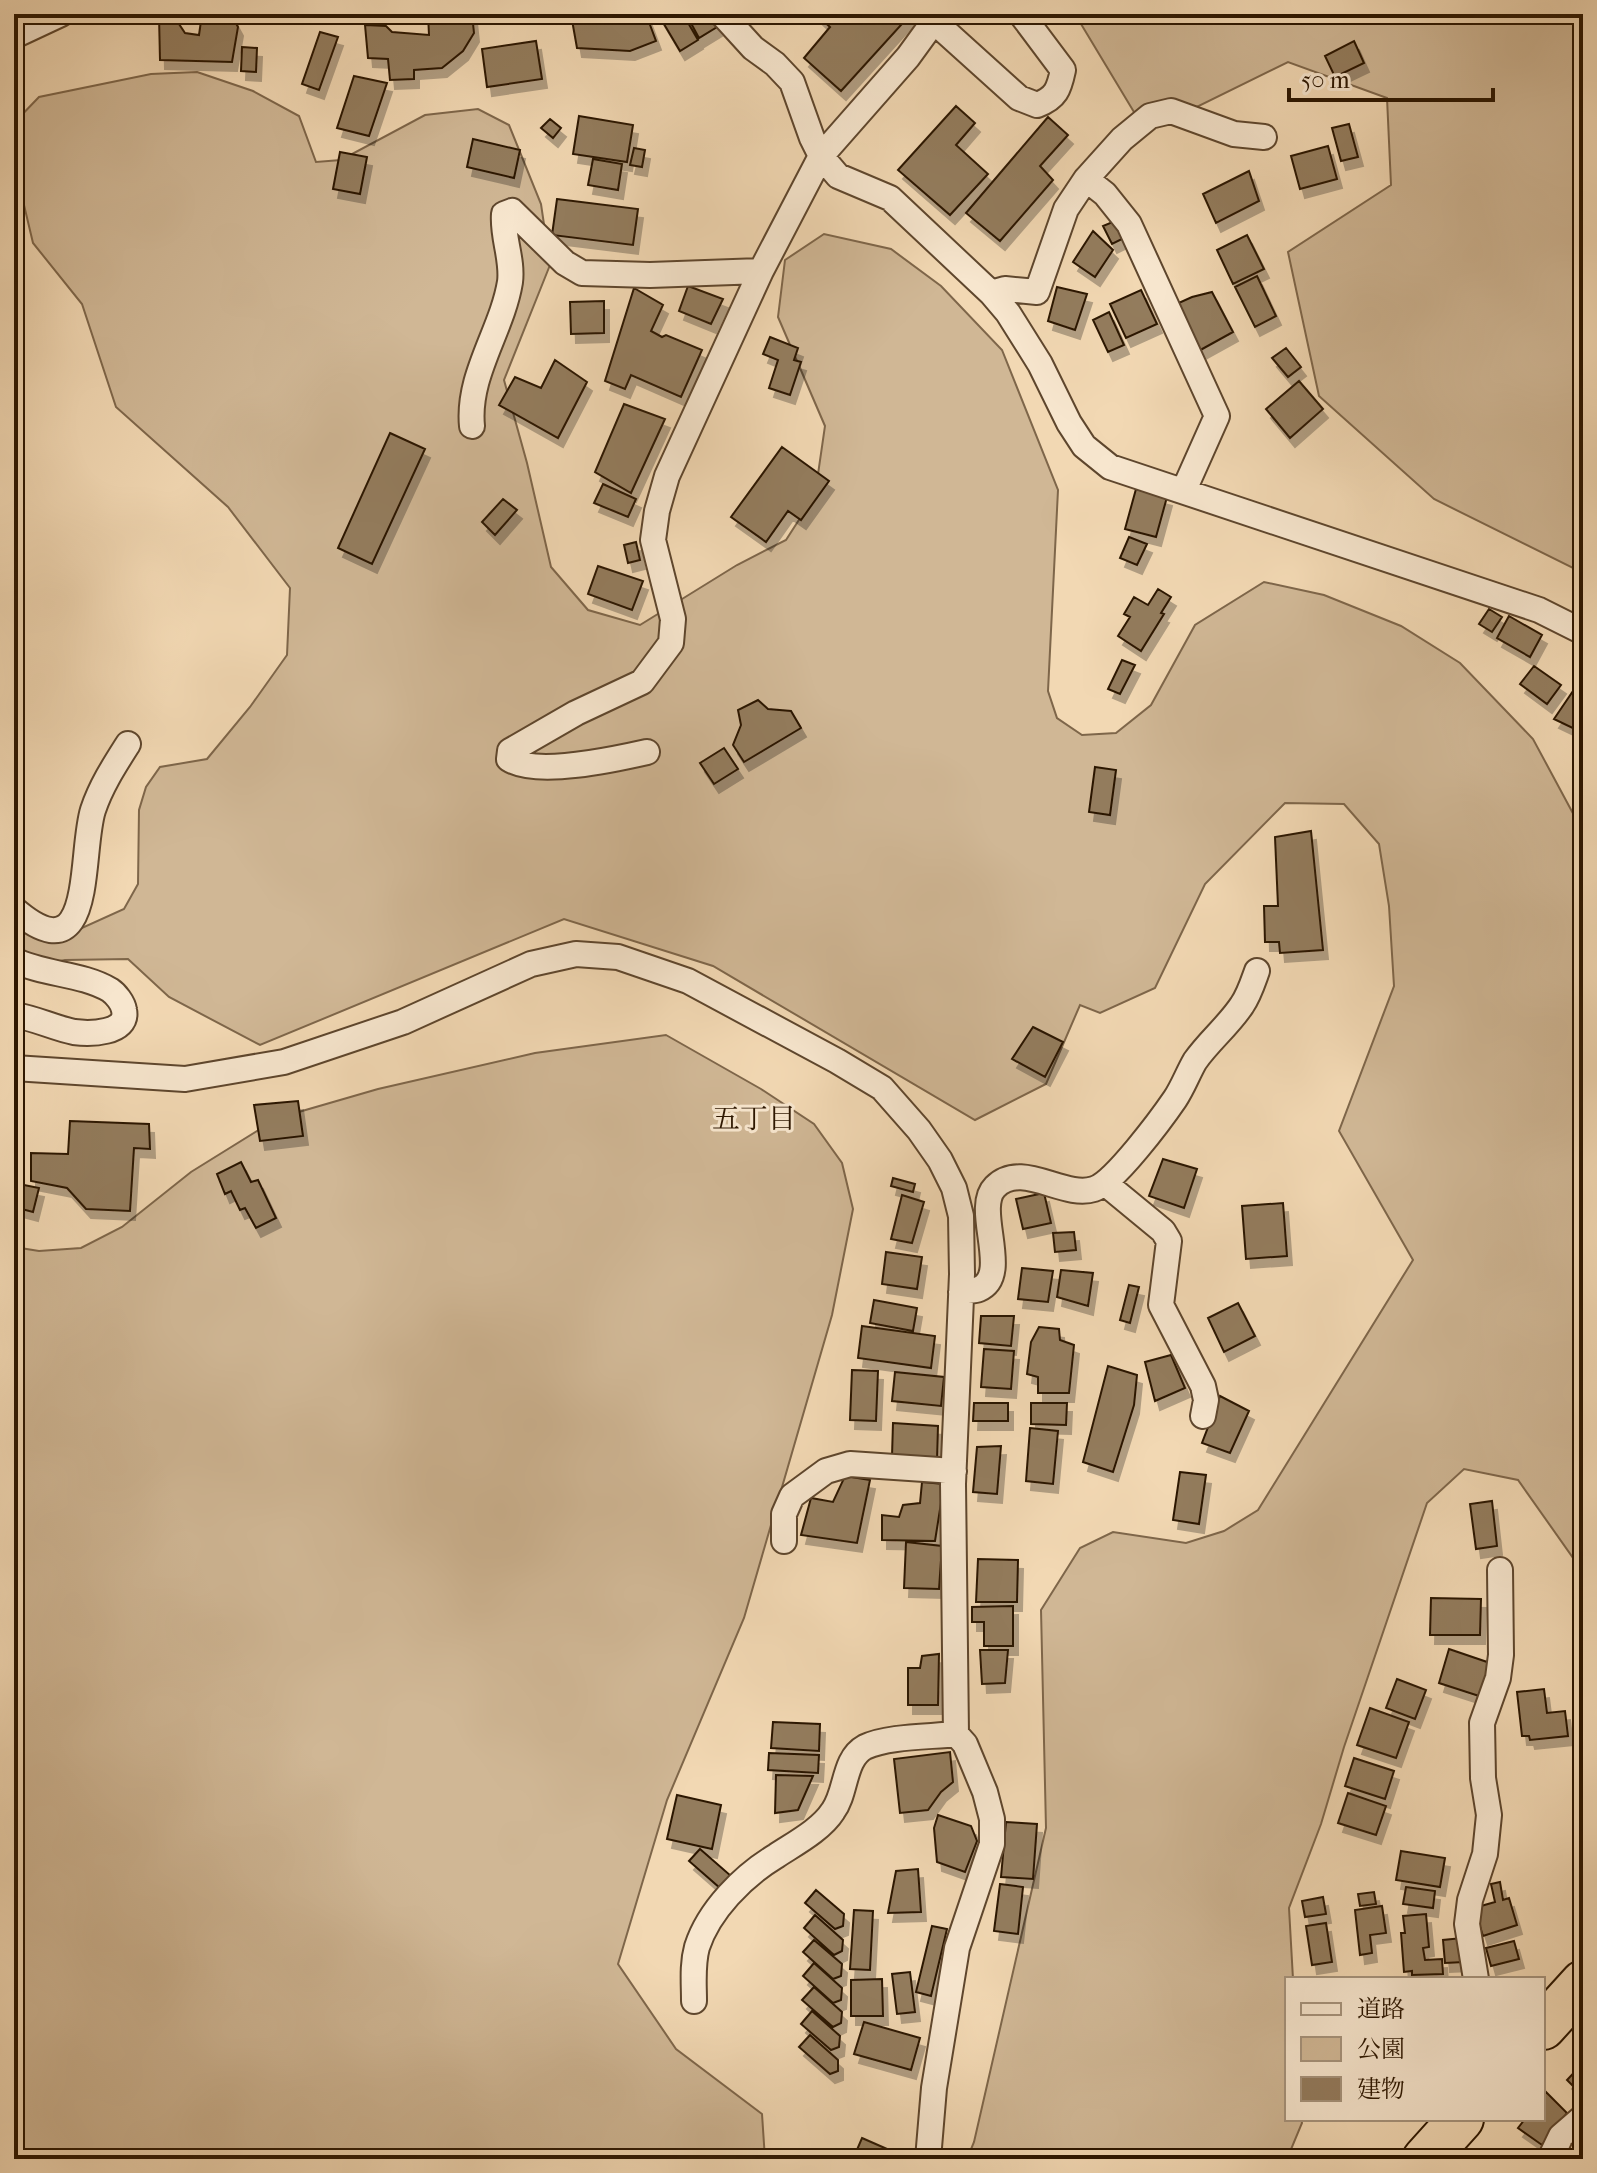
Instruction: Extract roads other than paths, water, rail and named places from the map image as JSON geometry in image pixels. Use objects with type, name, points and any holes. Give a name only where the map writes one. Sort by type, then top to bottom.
[{"type":"highway","points":[[1545,2025],[1583,1983]]},
{"type":"highway","points":[[1425,2159],[1459,2121]]},
{"type":"street","points":[[14,36],[61,14]]},
{"type":"street","points":[[722,14],[753,48],[792,82],[821,156],[838,176],[890,198],[991,293],[1008,313],[1040,364],[1084,446],[1110,467],[1539,610],[1583,632]]},
{"type":"street","points":[[647,752],[607,761],[537,767],[517,765],[509,759],[510,751],[576,713],[642,682],[671,643],[673,619],[653,540],[667,476],[761,271],[821,156],[908,57],[934,19],[1019,98],[1037,105],[1052,99],[1060,88],[1063,70],[1021,14]]},
{"type":"street","points":[[991,293],[1005,289],[1037,292],[1066,209],[1086,179],[1122,139],[1150,116],[1171,111],[1234,134],[1264,137]]},
{"type":"street","points":[[1086,179],[1105,194],[1129,224],[1217,416],[1184,490]]},
{"type":"street","points":[[472,426],[470,408],[480,369],[503,313],[510,278],[504,214],[512,211],[565,263],[582,273],[623,276],[761,271]]},
{"type":"street","points":[[14,909],[37,928],[48,931],[62,929],[70,922],[79,907],[92,813],[106,778],[128,744]]},
{"type":"street","points":[[14,1068],[185,1079],[284,1062],[403,1022],[531,964],[576,954],[618,957],[688,981],[882,1088],[919,1130],[940,1160],[954,1188],[961,1216],[954,1471],[956,1734],[965,1744],[985,1792],[992,1819],[992,1844],[957,1948],[926,2157]]},
{"type":"street","points":[[14,960],[27,967],[82,979],[111,991],[124,1010],[118,1027],[103,1031],[76,1032],[14,1015]]},
{"type":"street","points":[[961,1292],[980,1289],[990,1280],[993,1265],[988,1198],[996,1186],[1014,1177],[1082,1191],[1106,1184],[1153,1130],[1196,1061],[1242,1005],[1257,971]]},
{"type":"street","points":[[1106,1184],[1163,1231],[1169,1241],[1161,1305],[1203,1386],[1206,1400],[1203,1416]]},
{"type":"street","points":[[784,1541],[784,1514],[792,1496],[826,1471],[850,1464],[954,1471]]},
{"type":"street","points":[[1476,1977],[1467,1924],[1470,1900],[1487,1841],[1489,1815],[1483,1778],[1482,1723],[1498,1678],[1501,1655],[1500,1570]]},
{"type":"street","points":[[694,2001],[693,1970],[698,1945],[717,1907],[763,1864],[798,1842],[832,1814],[851,1762],[862,1749],[878,1742],[956,1734]]},
{"type":"street","points":[[1550,2159],[1561,2136],[1583,2117]]},
{"type":"district","name":"五丁目","points":[[754,1118]]}]
